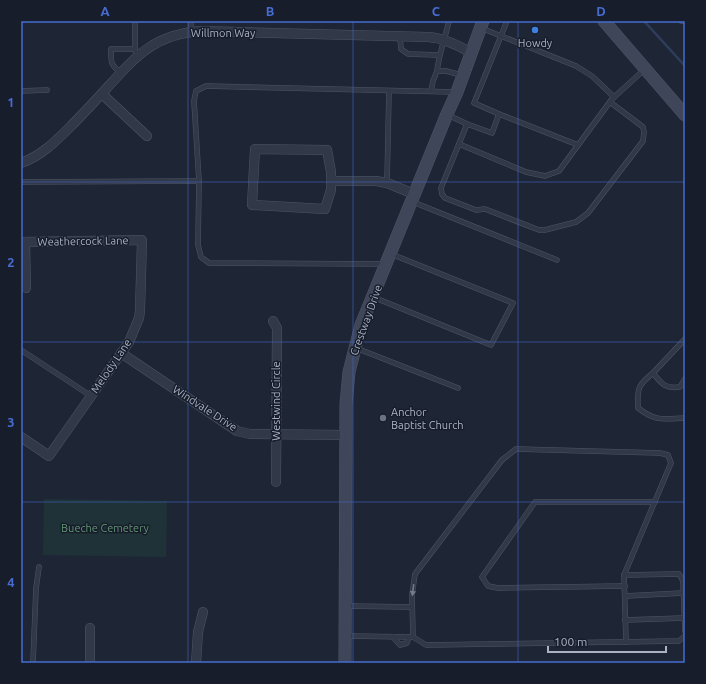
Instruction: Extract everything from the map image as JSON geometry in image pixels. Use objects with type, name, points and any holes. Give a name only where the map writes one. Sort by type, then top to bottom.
[{"type":"main road","points":[[604,21],[685,115]]},
{"type":"main road","name":"Crestway Drive","points":[[346,663],[346,404],[349,372],[354,347],[446,114],[457,92],[482,24]]},
{"type":"street","name":"Willmon Way","points":[[21,163],[35,157],[54,144],[121,73],[135,53],[145,50],[172,36],[191,32],[439,38],[471,53]]},
{"type":"street","points":[[102,94],[147,136]]},
{"type":"street","points":[[255,149],[327,150],[331,181],[331,190],[325,209],[252,205],[255,149]]},
{"type":"street","points":[[331,181],[376,181],[387,183],[413,197]]},
{"type":"street","name":"Weathercock Lane","points":[[26,288],[23,242],[142,240]]},
{"type":"street","name":"Melody Lane","points":[[21,437],[49,456],[129,342],[140,310],[142,240]]},
{"type":"street","name":"Westwind Circle","points":[[273,321],[277,328],[276,482]]},
{"type":"street","name":"Windvale Drive","points":[[121,353],[236,430],[250,434],[346,434]]},
{"type":"street","points":[[196,663],[198,632],[203,612]]},
{"type":"street","points":[[90,628],[90,663]]},
{"type":"lane","points":[[121,73],[112,66],[111,49],[135,53],[135,21]]},
{"type":"lane","points":[[191,21],[191,32]]},
{"type":"lane","points":[[431,91],[437,71],[439,55],[449,21]]},
{"type":"lane","points":[[507,21],[474,103],[578,145]]},
{"type":"lane","points":[[482,24],[501,36],[576,66],[592,76],[614,97]]},
{"type":"lane","points":[[400,37],[401,49],[408,54],[439,55]]},
{"type":"lane","points":[[459,144],[526,172],[545,176],[559,171],[614,97],[645,69]]},
{"type":"lane","points":[[437,71],[446,71],[463,76]]},
{"type":"lane","points":[[373,297],[491,345],[513,303],[388,259],[209,263],[201,256],[198,245],[199,181],[194,101],[196,91],[206,86],[457,92]]},
{"type":"lane","points":[[21,91],[48,90]]},
{"type":"lane","points":[[387,183],[389,91]]},
{"type":"lane","points":[[467,124],[442,188],[442,194],[445,198],[476,210],[486,210],[538,230],[545,230],[576,222],[588,213],[643,141],[643,127],[610,102]]},
{"type":"lane","points":[[446,114],[492,134],[499,114]]},
{"type":"lane","points":[[21,182],[199,181]]},
{"type":"lane","points":[[413,197],[556,260]]},
{"type":"lane","points":[[685,339],[644,381],[637,392],[638,408],[648,416],[658,419],[685,418]]},
{"type":"lane","points":[[354,347],[458,388]]},
{"type":"lane","points":[[21,350],[91,396]]},
{"type":"lane","points":[[653,373],[663,385],[673,388],[680,388],[685,379]]},
{"type":"lane","points":[[393,637],[400,645],[407,643],[411,637],[412,595],[415,574],[502,460],[516,449],[660,452],[668,456],[671,463],[624,575],[626,642]]},
{"type":"lane","points":[[624,586],[498,588],[488,586],[482,577],[535,502],[655,502]]},
{"type":"lane","points":[[33,663],[36,588],[39,567]]},
{"type":"lane","points":[[624,575],[679,574],[683,581],[685,631]]},
{"type":"lane","points":[[625,596],[683,594]]},
{"type":"lane","points":[[346,606],[412,607]]},
{"type":"lane","points":[[625,620],[684,618]]},
{"type":"lane","points":[[346,636],[411,637],[426,645],[679,641],[685,636]]},
{"type":"green space","name":"Bueche Cemetery","points":[[44,499],[167,501],[166,557],[43,555]]},
{"type":"waterway","points":[[644,21],[685,66]]},
{"type":"place","name":"Howdy","points":[[535,30]]},
{"type":"place","name":"Anchor Baptist Church","points":[[383,418]]}]
